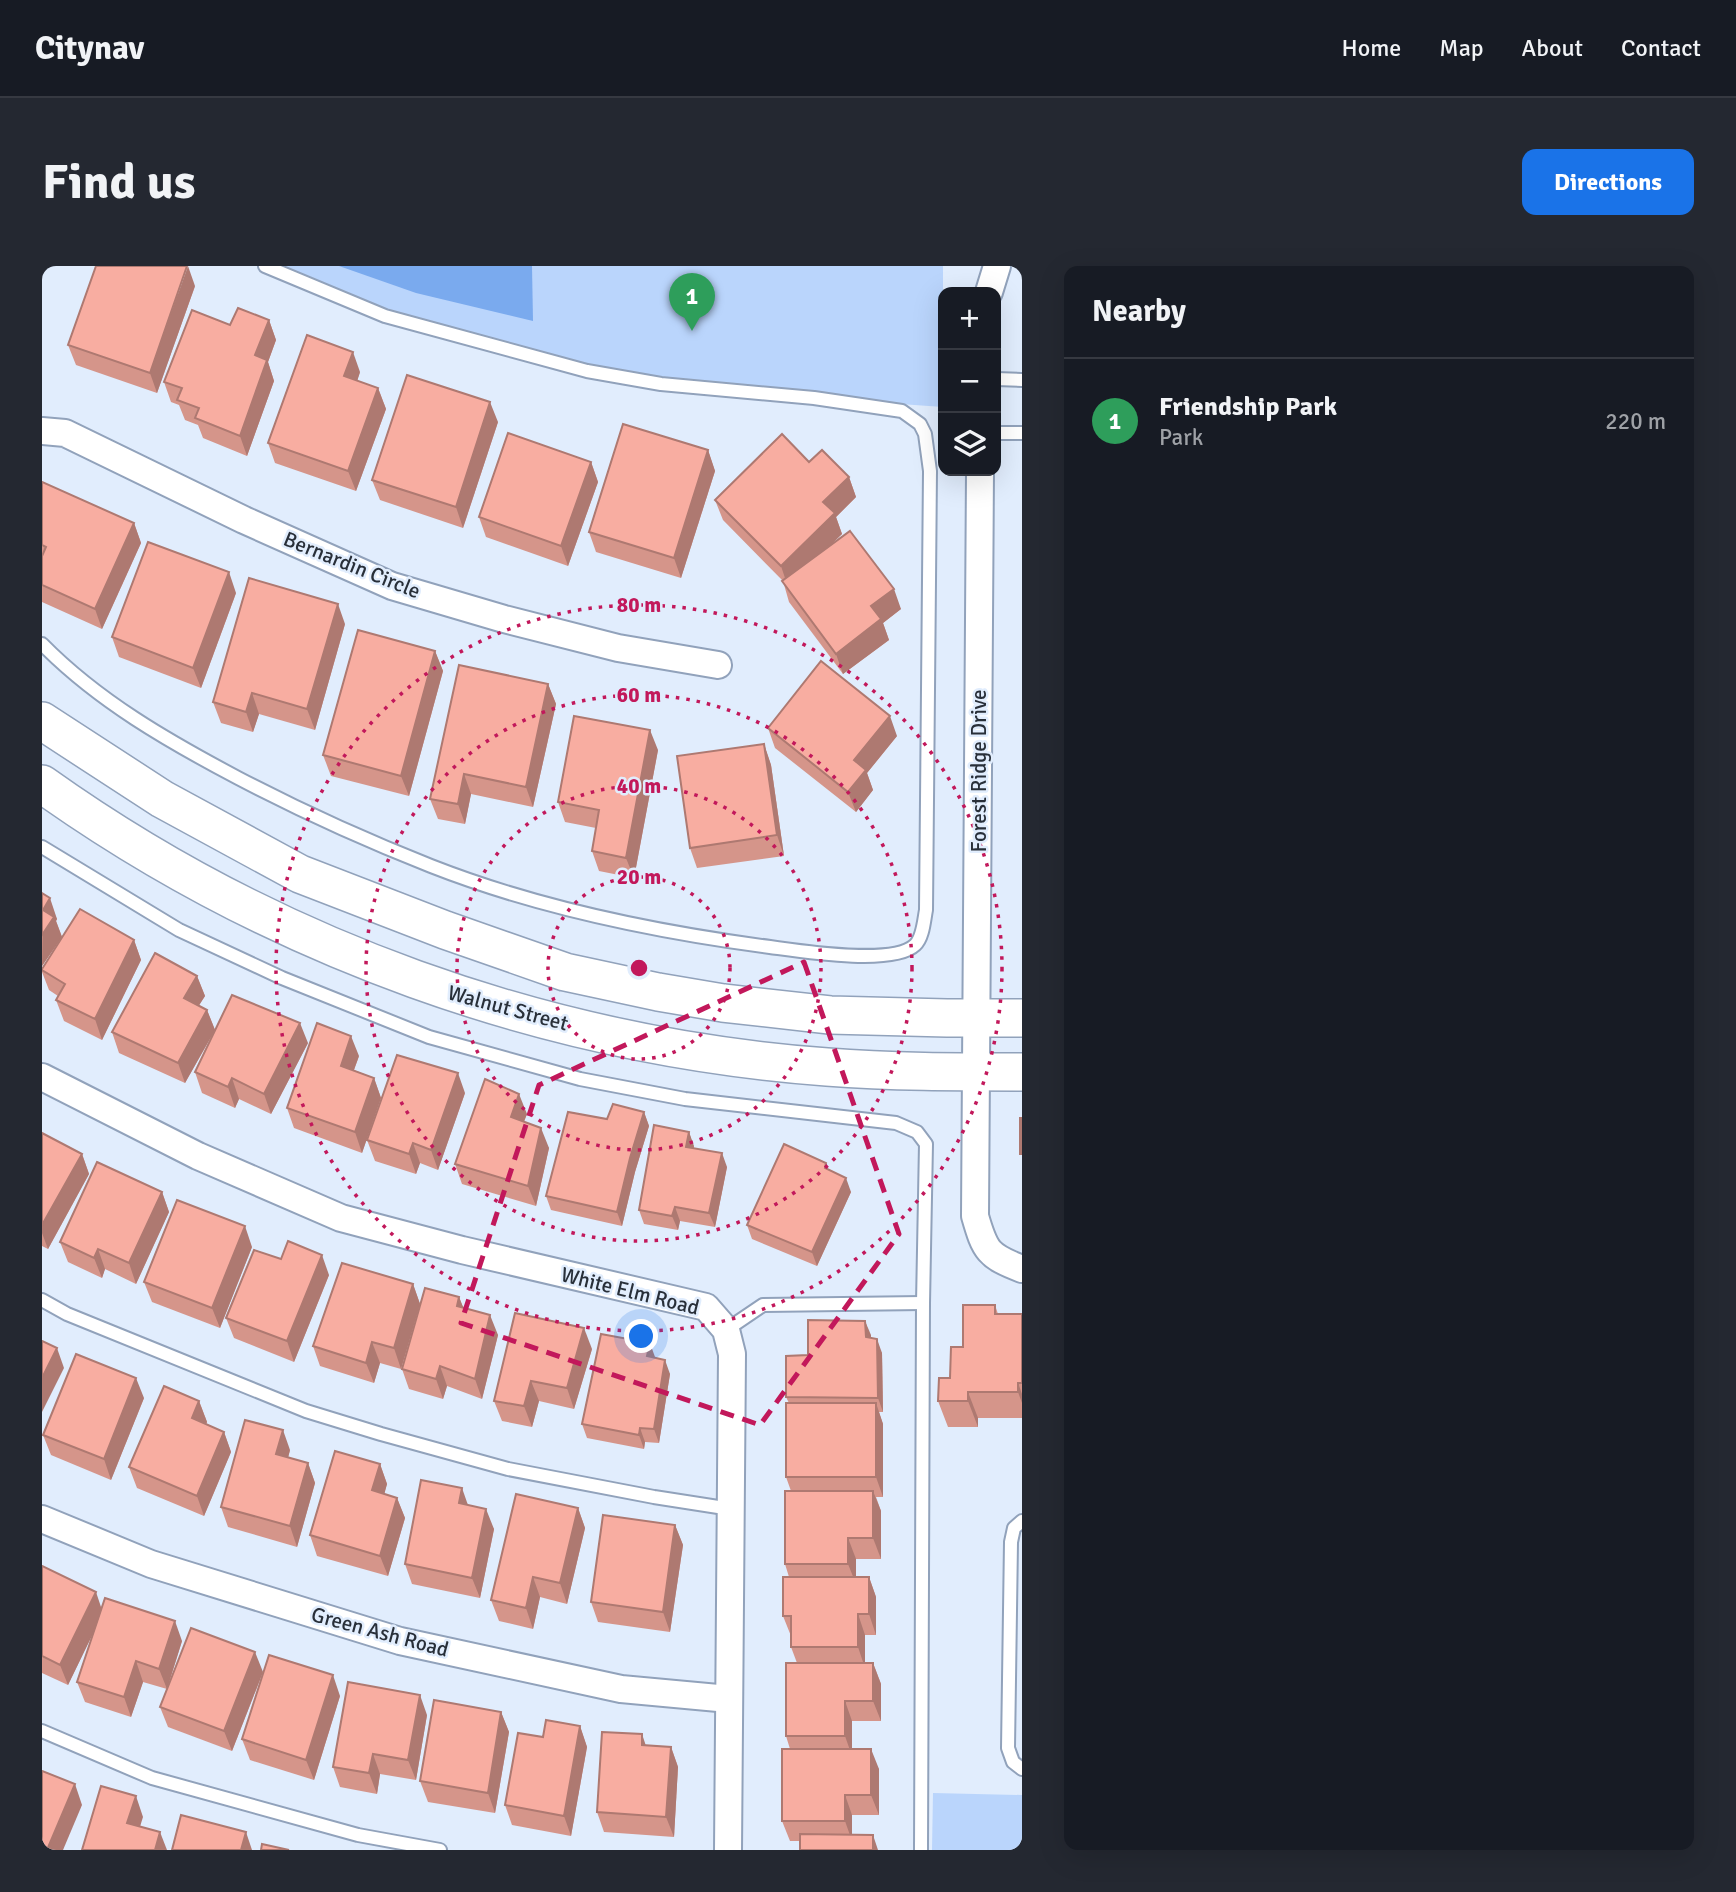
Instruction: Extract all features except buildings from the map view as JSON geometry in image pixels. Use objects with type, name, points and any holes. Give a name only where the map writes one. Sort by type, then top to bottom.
[{"type":"main road","points":[[42,721],[162,799],[300,874],[565,972],[710,1001],[830,1015],[1022,1018]]},
{"type":"main road","name":"Walnut Street","points":[[42,784],[95,822],[183,874],[284,926],[440,990],[514,1013],[619,1037],[720,1055],[827,1067],[1022,1072]]},
{"type":"street","points":[[991,287],[997,266]]},
{"type":"street","name":"Bernardin Circle","points":[[42,430],[65,433],[244,520],[392,586],[504,619],[618,648],[718,665]]},
{"type":"street","name":"Forest Ridge Drive","points":[[980,476],[975,1216],[981,1239],[989,1254],[1022,1269]]},
{"type":"street","name":"White Elm Road","points":[[42,1077],[198,1156],[341,1218],[462,1250],[706,1307],[726,1330]]},
{"type":"street","points":[[726,1330],[732,1354],[728,1850]]},
{"type":"street","name":"Green Ash Road","points":[[42,1520],[151,1564],[400,1641],[621,1689],[729,1699]]},
{"type":"lane","points":[[42,644],[57,660],[144,725],[199,757],[346,831],[433,867],[514,894],[692,936],[811,953],[873,956],[904,952],[919,940],[926,910],[930,471],[925,434],[920,424],[902,411],[868,405],[661,384],[587,371],[385,316],[265,266]]},
{"type":"lane","points":[[1001,379],[1022,380]]},
{"type":"lane","points":[[1001,433],[1022,433]]},
{"type":"lane","points":[[42,848],[178,930],[282,978],[429,1037],[593,1082],[685,1099],[896,1123],[917,1132],[926,1144],[921,1850]]},
{"type":"lane","points":[[42,1300],[67,1314],[153,1350],[318,1415],[508,1469],[731,1509]]},
{"type":"lane","points":[[726,1330],[762,1305],[923,1303]]},
{"type":"lane","points":[[1022,1521],[1014,1528],[1011,1542],[1008,1748],[1013,1762],[1022,1769]]},
{"type":"lane","points":[[42,1731],[152,1778],[358,1835],[440,1850]]},
{"type":"highlighted area","points":[[804,962],[899,1234],[760,1425],[461,1323],[539,1085]]},
{"type":"shaded area","points":[[265,266],[943,266],[943,287],[938,287],[938,407],[661,384],[385,316]]},
{"type":"shaded area","points":[[339,266],[532,266],[533,321],[416,293]]},
{"type":"shaded area","points":[[933,1793],[1022,1795],[1022,1850],[932,1850]]},
{"type":"place","name":"Friendship Park","points":[[692,331]]}]
